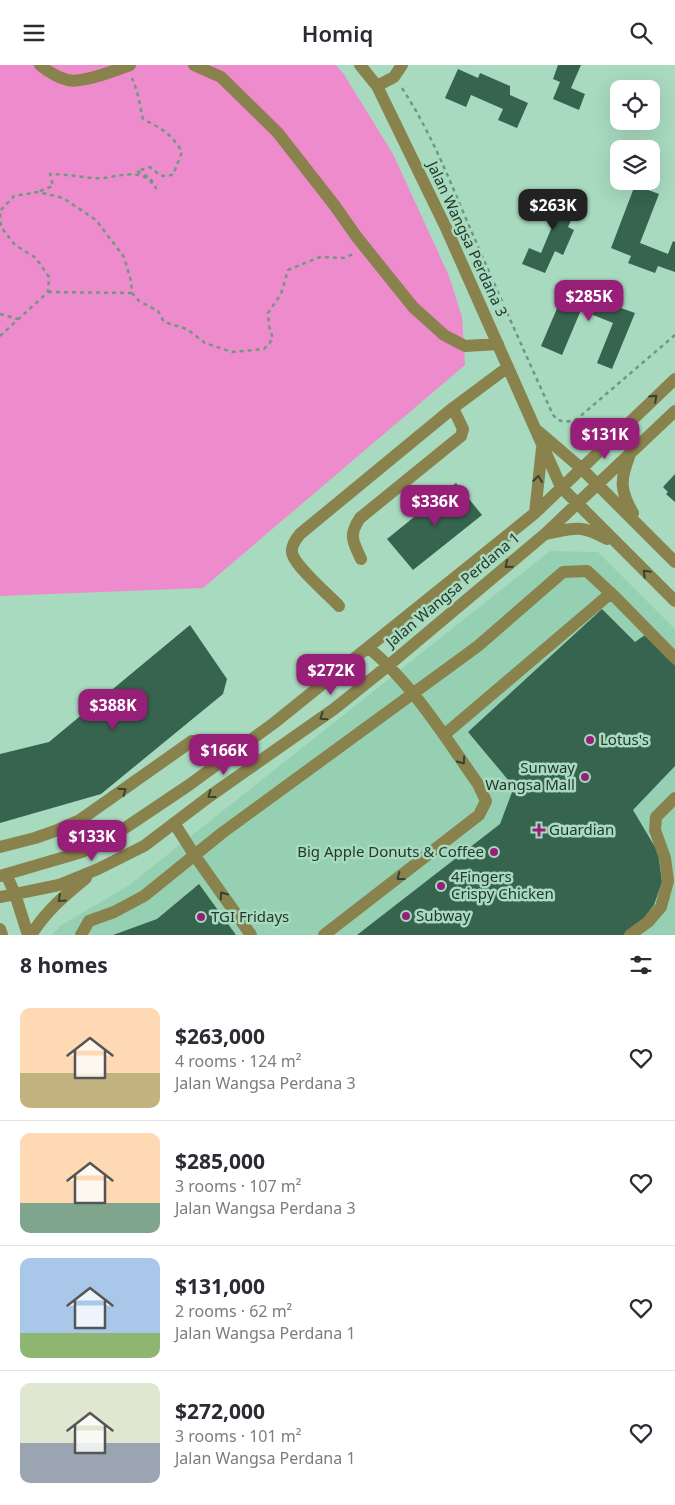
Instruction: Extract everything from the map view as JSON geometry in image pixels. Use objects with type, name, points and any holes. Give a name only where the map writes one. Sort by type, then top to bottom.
[{"type":"street","points":[[40,65],[69,81],[131,69]]},
{"type":"street","points":[[194,65],[220,77],[278,133],[335,206],[356,237],[413,307],[444,335],[465,346],[498,344]]},
{"type":"street","name":"Jalan Wangsa Perdana 3","points":[[360,65],[377,86],[447,230],[561,487]]},
{"type":"street","points":[[377,86],[394,77],[402,65]]},
{"type":"street","points":[[339,606],[295,562],[291,551],[295,541],[300,534],[453,408],[508,367]]},
{"type":"street","name":"Jalan Wangsa Perdana 1","points":[[3,875],[82,852],[128,826],[189,785],[274,723],[535,513],[675,379]]},
{"type":"street","points":[[361,559],[353,539],[353,529],[360,518],[461,435],[462,429],[453,408]]},
{"type":"street","name":"Jalan Wangsa Perdana 1","points":[[0,897],[59,885],[98,869],[144,846],[334,709],[389,665],[545,534],[675,411]]},
{"type":"street","name":"Jalan Wangsa Perdana 3","points":[[537,430],[581,468],[643,530]]},
{"type":"street","points":[[535,513],[542,446]]},
{"type":"street","points":[[630,454],[623,472],[622,487],[626,501],[643,530],[675,561]]},
{"type":"street","points":[[561,487],[675,601]]},
{"type":"street","points":[[545,534],[574,528],[588,529],[618,544]]},
{"type":"street","points":[[81,935],[89,921],[114,912],[144,896],[222,833],[478,646],[563,572],[587,571],[675,658]]},
{"type":"street","points":[[444,735],[611,593]]},
{"type":"street","points":[[324,935],[479,815],[486,801],[478,784],[413,693],[389,665],[369,648]]},
{"type":"street","points":[[0,847],[48,834],[80,820],[192,741],[246,742]]},
{"type":"street","points":[[630,935],[648,922],[661,907],[668,881],[665,858],[655,830],[656,817],[675,798]]},
{"type":"street","points":[[174,823],[251,935]]},
{"type":"street","points":[[30,935],[43,917],[61,898],[98,869]]},
{"type":"street","points":[[3,875],[15,893],[30,935]]},
{"type":"street","points":[[0,929],[2,935]]},
{"type":"path","points":[[48,292],[49,277],[36,258],[16,245],[1,227],[0,211],[14,196],[53,186],[50,174],[64,174],[95,179],[120,175],[137,175],[148,179],[156,188],[150,178],[137,171],[150,167],[161,176],[173,175],[182,153],[174,139],[166,132],[143,119],[131,69]]},
{"type":"path","points":[[394,77],[420,115],[437,149],[549,407],[557,420],[564,422],[577,419],[675,335]]},
{"type":"path","points":[[38,191],[63,198],[96,220],[124,257],[131,281],[132,293],[139,301],[158,311],[164,323],[186,329],[204,343],[232,351],[264,349],[273,339],[268,313],[282,294],[288,270],[320,257],[344,258],[366,249]]},
{"type":"path","points":[[0,335],[48,292],[132,293]]},
{"type":"path","points":[[0,314],[18,319]]},
{"type":"shaded area","points":[[0,65],[336,65],[343,73],[393,154],[449,276],[462,317],[465,365],[203,588],[0,596]]},
{"type":"shaded area","points":[[550,551],[598,552],[675,629],[675,935],[52,935],[60,926],[128,886]]},
{"type":"building","points":[[558,65],[581,65],[571,88],[585,94],[579,110],[553,99],[560,82],[553,79]]},
{"type":"building","points":[[458,69],[478,78],[480,73],[510,86],[510,95],[528,103],[517,128],[498,120],[503,109],[471,95],[466,107],[445,98]]},
{"type":"building","points":[[633,190],[648,190],[659,194],[640,243],[668,254],[673,241],[675,242],[675,272],[658,266],[655,273],[628,263],[631,256],[611,248]]},
{"type":"building","points":[[547,192],[578,205],[568,227],[574,230],[563,255],[555,251],[545,273],[522,264],[529,248],[541,253],[554,222],[537,215]]},
{"type":"building","points":[[567,285],[587,294],[590,287],[621,299],[618,307],[635,313],[612,369],[597,363],[613,323],[581,310],[562,355],[541,346]]},
{"type":"building","points":[[675,474],[675,502],[666,494],[668,492],[663,487]]},
{"type":"building","points":[[456,483],[482,515],[413,570],[387,539]]},
{"type":"building","name":"Sunway Wangsa Mall","points":[[602,609],[635,642],[645,635],[675,665],[675,766],[633,810],[658,852],[662,882],[654,905],[637,927],[627,935],[357,935],[500,824],[514,787],[468,732]]},
{"type":"building","points":[[190,625],[227,679],[223,694],[101,794],[0,823],[0,754],[49,742]]},
{"type":"building","points":[[199,884],[236,935],[113,935],[157,919]]},
{"type":"place","name":"Lotus's","points":[[590,740]]},
{"type":"place","name":"Sunway Wangsa Mall","points":[[585,777]]},
{"type":"place","name":"Guardian","points":[[539,830]]},
{"type":"place","name":"Big Apple Donuts & Coffee","points":[[494,852]]},
{"type":"place","name":"4Fingers Crispy Chicken","points":[[441,886]]},
{"type":"place","name":"Subway","points":[[406,916]]},
{"type":"place","name":"TGI Fridays","points":[[201,917]]}]
